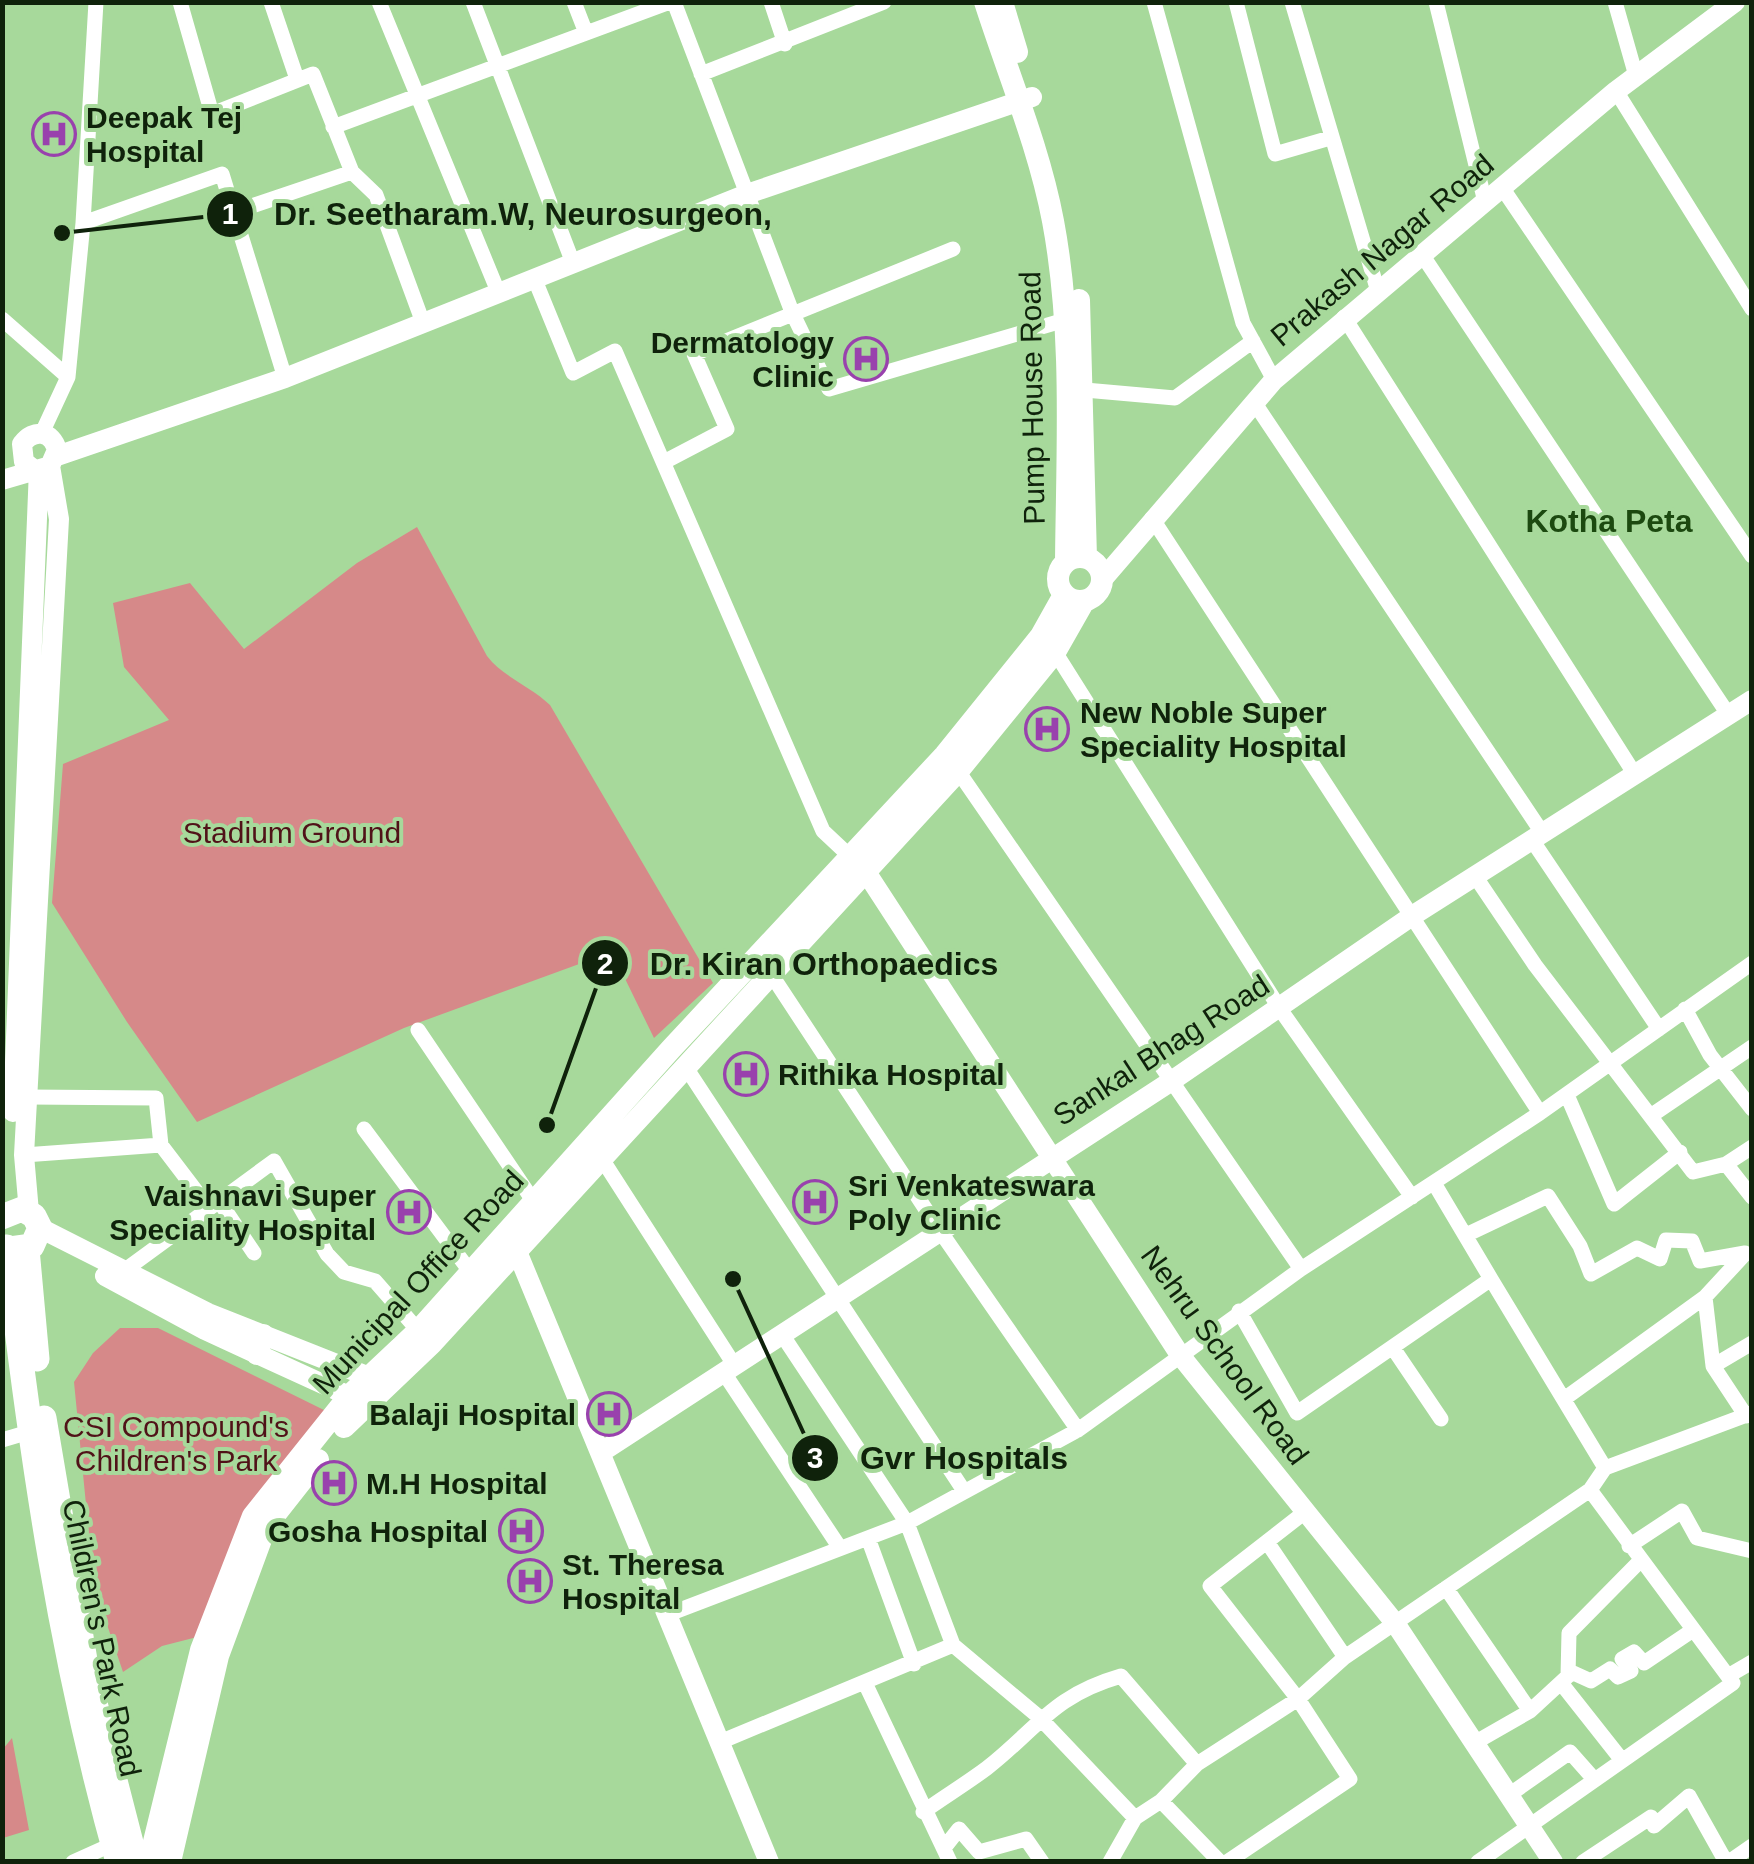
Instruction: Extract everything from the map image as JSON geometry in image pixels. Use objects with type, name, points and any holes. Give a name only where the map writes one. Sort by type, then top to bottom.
[{"type":"main road","name":"Pump House Road","points":[[986,2],[1024,100],[1052,216],[1065,320],[1076,560]]},
{"type":"main road","points":[[1002,2],[1024,100],[1066,208],[1078,280],[1084,390],[1076,560],[1058,574],[1074,598],[1097,594],[1102,580],[1098,566],[1076,560]]},
{"type":"main road","name":"Municipal Office Road","points":[[475,1279],[516,1250],[771,974],[1074,598]]},
{"type":"main road","name":"Municipal Office Road","points":[[148,1862],[201,1650],[253,1516],[355,1401],[424,1338],[534,1202],[858,864],[958,771],[1055,652],[1074,598]]},
{"type":"main road","name":"Children's Park Road","points":[[17,1227],[28,1432],[70,1677],[116,1853]]},
{"type":"main road","name":"Children's Park Road","points":[[17,1227],[84,1652],[136,1862]]},
{"type":"main road","name":"Municipal Office Road","points":[[170,1862],[218,1656],[266,1526],[355,1401]]},
{"type":"street","points":[[42,433],[68,378],[84,223],[95,5],[114,2]]},
{"type":"street","points":[[180,2],[212,114],[313,74],[352,172],[376,195],[422,320]]},
{"type":"street","points":[[270,2],[297,79]]},
{"type":"street","points":[[380,2],[414,96],[499,294]]},
{"type":"street","points":[[474,2],[573,263]]},
{"type":"street","points":[[574,2],[586,34]]},
{"type":"street","points":[[334,127],[672,2],[792,312],[829,389],[1065,320]]},
{"type":"street","points":[[771,2],[786,44]]},
{"type":"street","points":[[701,74],[786,44],[884,2]]},
{"type":"street","points":[[1154,2],[1242,323],[1274,380]]},
{"type":"street","points":[[1236,2],[1275,154],[1330,138]]},
{"type":"street","points":[[1292,2],[1377,288]]},
{"type":"street","points":[[1436,2],[1485,202]]},
{"type":"street","points":[[1614,2],[1636,76]]},
{"type":"street","name":"Prakash Nagar Road","points":[[1102,580],[1152,518],[1256,406],[1274,380],[1377,288],[1503,189],[1616,90],[1734,2]]},
{"type":"street","points":[[1616,90],[1749,298]]},
{"type":"street","points":[[2,480],[284,378],[747,194],[1024,100]]},
{"type":"street","points":[[234,212],[352,172]]},
{"type":"street","points":[[84,223],[222,174],[284,378]]},
{"type":"street","points":[[1503,189],[1752,556]]},
{"type":"street","points":[[664,462],[727,429],[694,354],[953,248]]},
{"type":"street","points":[[1422,253],[1728,714]]},
{"type":"street","points":[[535,280],[573,373],[615,351],[823,831],[858,864]]},
{"type":"street","points":[[1344,317],[1634,773]]},
{"type":"street","points":[[2,320],[68,378]]},
{"type":"street","points":[[1084,390],[1174,398],[1253,341]]},
{"type":"street","points":[[1256,406],[1659,1028]]},
{"type":"street","points":[[2,458],[30,435],[42,433],[52,439],[45,465],[12,1148],[17,1227]]},
{"type":"street","points":[[22,444],[24,462],[45,465]]},
{"type":"street","points":[[17,1227],[28,1097],[58,519],[45,465]]},
{"type":"street","points":[[1152,518],[1540,1113]]},
{"type":"street","points":[[1055,652],[1280,1009],[1412,1197]]},
{"type":"street","name":"Sankal Bhag Road","points":[[603,1451],[1170,1082],[1412,916],[1752,700]]},
{"type":"street","points":[[958,771],[1301,1269]]},
{"type":"street","name":"Nehru School Road","points":[[858,864],[1180,1355],[1395,1622],[1553,1862]]},
{"type":"street","points":[[1475,876],[1693,1172],[1726,1164],[1752,1147]]},
{"type":"street","points":[[670,1614],[907,1522],[1078,1430],[1239,1311],[1567,1095],[1752,963]]},
{"type":"street","points":[[771,974],[940,1231],[1078,1430]]},
{"type":"street","points":[[1684,1009],[1752,1109]]},
{"type":"street","points":[[418,1030],[534,1202]]},
{"type":"street","points":[[1652,1114],[1752,1047]]},
{"type":"street","points":[[685,1066],[964,1491]]},
{"type":"street","points":[[1567,1095],[1614,1204],[1680,1152]]},
{"type":"street","points":[[28,1097],[156,1098],[162,1145],[254,1253]]},
{"type":"street","points":[[364,1129],[475,1279]]},
{"type":"street","points":[[24,1155],[162,1145]]},
{"type":"street","points":[[602,1159],[840,1548]]},
{"type":"street","points":[[125,1270],[274,1161],[327,1254],[344,1272],[375,1282],[424,1338]]},
{"type":"street","points":[[1726,1164],[1752,1197]]},
{"type":"street","points":[[1434,1182],[1605,1468]]},
{"type":"street","points":[[1468,1234],[1548,1196],[1580,1246],[1591,1274],[1637,1248],[1660,1260],[1666,1240],[1692,1241],[1700,1261],[1748,1255]]},
{"type":"street","points":[[17,1227],[125,1270],[355,1401]]},
{"type":"street","points":[[17,1227],[260,1344],[373,1384]]},
{"type":"street","points":[[516,1250],[603,1451],[770,1862]]},
{"type":"street","points":[[1564,1399],[1705,1297],[1748,1255]]},
{"type":"street","points":[[1239,1311],[1297,1412],[1491,1280]]},
{"type":"street","points":[[1110,1862],[1134,1818],[1161,1801],[1197,1764],[1298,1699],[1345,1657],[1590,1490],[1605,1468],[1749,1415],[1714,1366],[1705,1297]]},
{"type":"street","points":[[783,1336],[907,1522],[954,1646],[1040,1716],[1134,1818]]},
{"type":"street","points":[[1714,1366],[1752,1343]]},
{"type":"street","points":[[1393,1348],[1442,1419]]},
{"type":"street","points":[[2,1440],[28,1432]]},
{"type":"street","points":[[1478,1862],[1733,1683],[1590,1490]]},
{"type":"street","points":[[1629,1546],[1682,1511],[1697,1538],[1752,1550]]},
{"type":"street","points":[[1161,1801],[1224,1862],[1350,1779],[1298,1699],[1210,1586],[1305,1512]]},
{"type":"street","points":[[868,1538],[914,1664]]},
{"type":"street","points":[[1268,1542],[1345,1657]]},
{"type":"street","points":[[1622,1759],[1565,1677],[1569,1633],[1640,1561]]},
{"type":"street","points":[[1446,1588],[1530,1711]]},
{"type":"street","points":[[1565,1677],[1592,1681],[1610,1669],[1618,1676],[1632,1671],[1622,1659],[1634,1652],[1644,1664],[1693,1630]]},
{"type":"street","points":[[720,1742],[954,1646]]},
{"type":"street","points":[[1728,1676],[1752,1662]]},
{"type":"street","points":[[923,1812],[990,1766],[1040,1716],[1093,1684],[1121,1676],[1197,1764]]},
{"type":"street","points":[[1476,1742],[1530,1711],[1565,1677]]},
{"type":"street","points":[[865,1684],[923,1812],[947,1855]]},
{"type":"street","points":[[1509,1795],[1570,1752],[1593,1778]]},
{"type":"street","points":[[1583,1862],[1651,1818],[1654,1826],[1690,1796],[1728,1862],[1752,1846]]},
{"type":"street","points":[[947,1855],[959,1829],[979,1852],[1026,1839],[1042,1862]]},
{"type":"street","points":[[72,1862],[116,1853]]},
{"type":"green space","name":"Stadium Ground","points":[[417,527],[487,656],[550,705],[713,983],[654,1038],[612,952],[404,1028],[197,1122],[127,1022],[52,903],[63,764],[169,720],[124,667],[113,603],[190,583],[244,649],[357,563]]},
{"type":"green space","name":"CSI Compound's Children's Park","points":[[120,1328],[158,1328],[326,1411],[201,1636],[162,1646],[123,1672],[94,1586],[74,1382],[93,1353]]},
{"type":"green space","points":[[12,1738],[29,1830],[3,1838],[3,1749]]},
{"type":"place","name":"Deepak Tej Hospital","points":[[54,134]]},
{"type":"place","name":"Dr. Seetharam.W, Neurosurgeon,","points":[[62,233]]},
{"type":"place","name":"Dermatology Clinic","points":[[866,359]]},
{"type":"place","name":"New Noble Super Speciality Hospital","points":[[1047,729]]},
{"type":"place","name":"Rithika Hospital","points":[[746,1074]]},
{"type":"place","name":"Dr. Kiran Orthopaedics","points":[[547,1125]]},
{"type":"place","name":"Sri Venkateswara Poly Clinic","points":[[815,1202]]},
{"type":"place","name":"Vaishnavi Super Speciality Hospital","points":[[409,1212]]},
{"type":"place","name":"Gvr Hospitals","points":[[733,1279]]},
{"type":"place","name":"Balaji Hospital","points":[[609,1414]]},
{"type":"place","name":"M.H Hospital","points":[[334,1483]]},
{"type":"place","name":"Gosha Hospital","points":[[521,1531]]},
{"type":"place","name":"St. Theresa Hospital","points":[[530,1581]]},
{"type":"district","name":"Kotha Peta","points":[[1609,521]]}]
